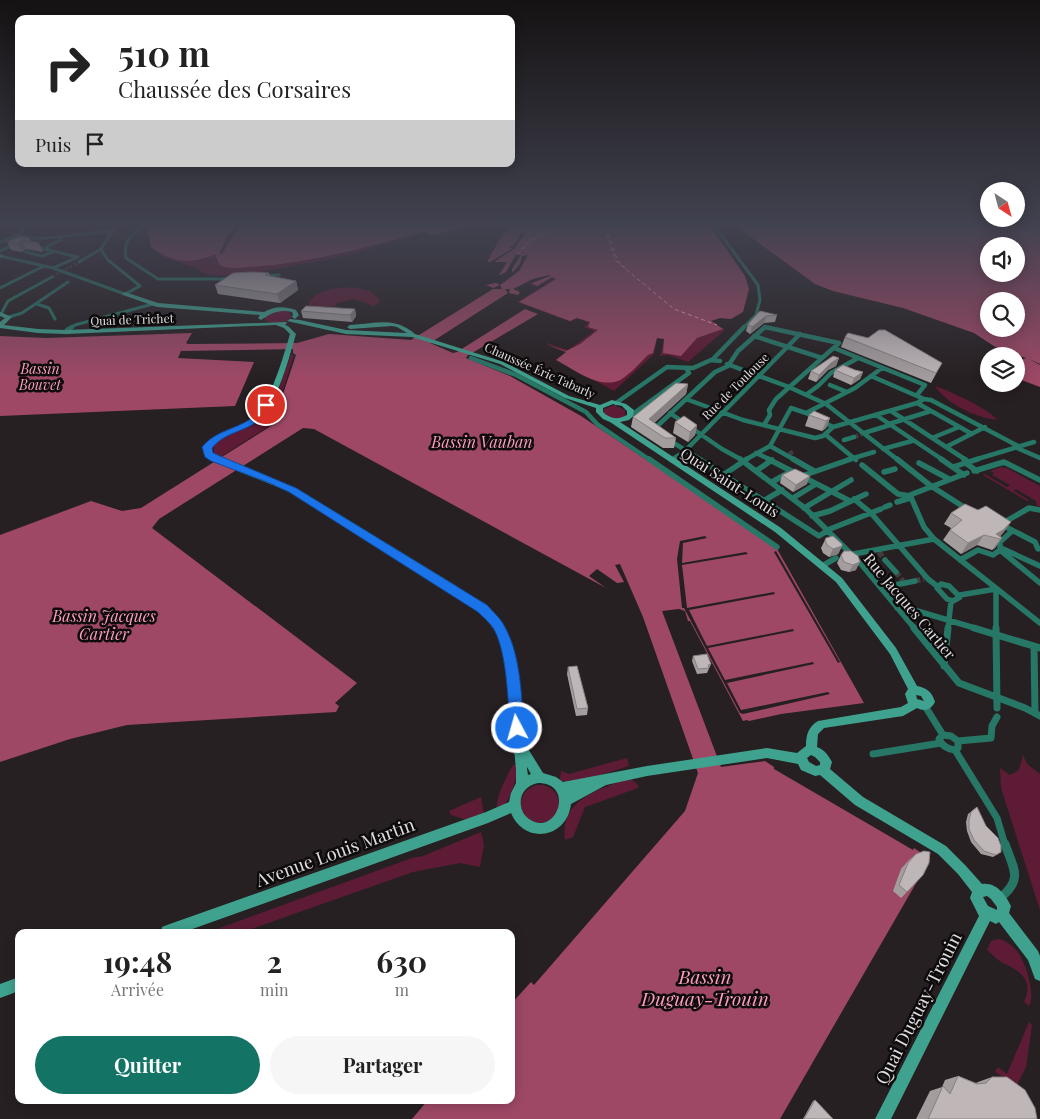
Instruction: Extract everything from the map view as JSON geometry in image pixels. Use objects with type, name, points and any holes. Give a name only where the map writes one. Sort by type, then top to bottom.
[{"type":"main road","points":[[125,294],[153,304],[244,312],[278,324],[292,322]]},
{"type":"main road","points":[[263,318],[276,309],[286,309],[296,313],[292,322],[293,335],[288,350],[261,415],[249,424],[220,435],[210,443],[207,453],[215,459],[293,490],[465,596],[491,616],[502,632],[509,654],[521,748],[522,784]]},
{"type":"main road","points":[[239,324],[245,318],[244,312]]},
{"type":"main road","points":[[0,314],[4,322]]},
{"type":"main road","name":"Quai de Trichet","points":[[4,322],[38,329],[67,330],[239,324],[263,318]]},
{"type":"main road","name":"Quai de Trichet","points":[[4,322],[38,331],[66,332],[234,326],[263,318]]},
{"type":"main road","name":"Chaussée Éric Tabarly","points":[[292,322],[370,334],[410,334],[510,367],[567,397],[600,408]]},
{"type":"main road","name":"Chaussée Éric Tabarly","points":[[319,326],[394,324],[405,327],[410,334]]},
{"type":"main road","points":[[293,335],[304,327],[319,326]]},
{"type":"main road","points":[[370,334],[381,330],[378,327],[371,326]]},
{"type":"main road","points":[[600,408],[606,403],[616,402],[629,408],[631,412],[624,421]]},
{"type":"main road","name":"Quai Saint-Louis","points":[[600,408],[601,415],[612,420],[624,421],[671,460],[778,530],[808,552],[843,583],[893,651],[914,690],[920,691],[928,697],[930,702],[920,705]]},
{"type":"main road","points":[[812,750],[812,734],[814,729],[822,724],[903,711],[920,705]]},
{"type":"main road","points":[[521,748],[540,778]]},
{"type":"main road","points":[[822,770],[826,765],[824,758],[819,753],[812,750],[803,753],[802,759],[805,766],[812,770],[822,770],[859,801],[942,850],[979,891],[977,902],[987,914],[996,917],[1002,915]]},
{"type":"main road","points":[[561,788],[691,764],[767,753],[802,759]]},
{"type":"main road","points":[[540,778],[552,781],[561,788],[566,801],[562,817],[556,823],[544,827],[536,827],[523,821],[514,805],[516,794],[522,784],[528,780],[540,778]]},
{"type":"main road","points":[[566,801],[606,780]]},
{"type":"main road","name":"Avenue Louis Martin","points":[[175,929],[488,817],[514,805]]},
{"type":"main road","points":[[979,891],[987,890],[1000,898],[1004,906],[1002,915],[1032,956],[1040,974]]},
{"type":"main road","name":"Quai Duguay-Trouin","points":[[883,1119],[987,914]]},
{"type":"main road","points":[[0,991],[15,985]]},
{"type":"street","points":[[0,288],[24,276]]},
{"type":"street","points":[[76,276],[125,294],[140,286],[128,276]]},
{"type":"street","points":[[154,276],[158,279],[181,280],[238,278]]},
{"type":"street","points":[[616,402],[667,367],[697,367],[712,360],[756,315],[760,300],[758,285],[752,276]]},
{"type":"street","points":[[0,314],[2,306],[52,277]]},
{"type":"street","points":[[4,322],[37,304],[68,282]]},
{"type":"street","points":[[37,304],[49,308],[55,319]]},
{"type":"street","points":[[67,330],[82,323],[153,304]]},
{"type":"street","points":[[764,425],[770,415],[769,410],[776,399],[840,343],[765,327],[728,364],[716,372],[653,430],[683,452],[820,536],[828,530],[886,507]]},
{"type":"street","name":"Rue de Toulouse","points":[[671,460],[683,452],[800,334]]},
{"type":"street","points":[[754,336],[822,358]]},
{"type":"street","points":[[834,348],[925,385],[917,395]]},
{"type":"street","name":"Quai Saint-Louis","points":[[472,356],[516,375],[586,412],[597,424],[777,547]]},
{"type":"street","points":[[807,394],[815,389],[827,375],[858,358]]},
{"type":"street","points":[[712,360],[720,361]]},
{"type":"street","points":[[728,364],[807,394],[826,404],[931,486],[962,507],[975,511]]},
{"type":"street","points":[[624,421],[689,373],[686,368]]},
{"type":"street","points":[[840,368],[848,372]]},
{"type":"street","points":[[806,413],[838,398],[882,368]]},
{"type":"street","points":[[871,376],[924,399],[931,400],[985,427],[1040,458]]},
{"type":"street","points":[[822,382],[847,392]]},
{"type":"street","points":[[686,399],[754,424],[815,438],[826,435],[833,427],[891,411],[924,399]]},
{"type":"street","points":[[917,403],[972,434]]},
{"type":"street","points":[[723,475],[770,446],[791,408],[806,413],[833,427]]},
{"type":"street","points":[[863,434],[929,410]]},
{"type":"street","points":[[891,411],[946,447],[976,471],[1000,462],[1009,463],[1040,480]]},
{"type":"street","name":"Rue Jacques Cartier","points":[[670,413],[700,435],[756,470],[793,498],[828,530],[847,555],[861,564],[883,587],[897,608],[951,675],[967,687],[1038,715]]},
{"type":"street","points":[[876,415],[912,441],[966,474],[931,486],[897,502]]},
{"type":"street","points":[[932,438],[960,426]]},
{"type":"street","points":[[946,447],[985,427]]},
{"type":"street","points":[[826,435],[855,460]]},
{"type":"street","points":[[844,440],[854,436]]},
{"type":"street","points":[[884,449],[912,441]]},
{"type":"street","points":[[953,467],[1034,442]]},
{"type":"street","points":[[770,446],[814,471]]},
{"type":"street","points":[[802,476],[855,460],[874,452]]},
{"type":"street","points":[[756,453],[831,492],[852,500],[871,513],[926,579],[937,586],[947,585],[960,595]]},
{"type":"street","points":[[991,454],[1000,462]]},
{"type":"street","points":[[778,463],[788,455]]},
{"type":"street","points":[[931,458],[938,456]]},
{"type":"street","points":[[756,470],[772,460]]},
{"type":"street","points":[[905,467],[925,460]]},
{"type":"street","points":[[919,463],[949,479]]},
{"type":"street","points":[[862,465],[898,494],[910,497]]},
{"type":"street","points":[[884,472],[895,469]]},
{"type":"street","points":[[772,482],[792,471]]},
{"type":"street","points":[[804,508],[851,480]]},
{"type":"street","points":[[793,498],[816,484]]},
{"type":"street","points":[[763,502],[782,490]]},
{"type":"street","points":[[812,516],[830,511],[866,494]]},
{"type":"street","points":[[910,497],[924,527],[934,540],[1040,623]]},
{"type":"street","points":[[1001,524],[1028,508],[1040,510]]},
{"type":"street","points":[[993,519],[1035,542],[1038,549]]},
{"type":"street","points":[[960,560],[978,550],[993,554],[999,549],[1000,542],[1012,531]]},
{"type":"street","points":[[847,555],[934,540]]},
{"type":"street","points":[[999,549],[1040,566]]},
{"type":"street","points":[[999,549],[1040,583]]},
{"type":"street","points":[[822,566],[836,558]]},
{"type":"street","points":[[885,560],[896,572]]},
{"type":"street","points":[[895,585],[915,581]]},
{"type":"street","points":[[937,586],[939,592],[947,600],[951,601],[959,598],[960,595],[996,589]]},
{"type":"street","points":[[996,589],[997,708]]},
{"type":"street","points":[[944,666],[951,601]]},
{"type":"street","points":[[897,608],[904,607],[1037,647],[1038,715]]},
{"type":"street","points":[[920,705],[943,734],[951,736],[958,741],[991,738],[992,726],[997,717]]},
{"type":"street","points":[[943,734],[939,739],[941,743],[947,749],[955,750]]},
{"type":"street","points":[[955,750],[958,748],[958,741]]},
{"type":"street","points":[[873,754],[941,743]]},
{"type":"street","points":[[955,750],[997,818],[1013,867],[1015,882],[1000,898]]},
{"type":"shaded area","points":[[550,276],[555,276],[656,336],[712,321],[725,330],[688,362],[669,355],[660,356],[664,339],[657,338],[654,354],[614,391],[558,360],[567,352],[547,343],[568,350],[594,331],[584,327],[589,323],[576,318],[571,322],[517,302],[554,279],[552,278],[537,287],[528,284]]},
{"type":"shaded area","points":[[353,287],[370,291],[379,299],[379,304],[373,306],[355,299],[337,303],[336,306],[310,309],[309,302],[317,294],[329,290]]},
{"type":"shaded area","points":[[280,310],[289,311],[292,317],[279,323],[265,320],[264,317]]},
{"type":"shaded area","points":[[291,355],[294,355],[277,409],[283,413],[283,417],[222,456],[214,454],[214,446],[218,441],[259,422],[264,417],[273,401]]},
{"type":"shaded area","points":[[935,386],[978,406],[997,420],[963,409],[947,399]]},
{"type":"shaded area","points":[[614,405],[625,410],[625,416],[614,418],[603,414],[604,409]]},
{"type":"shaded area","points":[[1001,467],[1007,468],[1040,486],[1040,507],[1037,506],[1036,501],[1016,489],[1014,491],[1029,500],[1027,501],[983,475],[985,474],[1007,487],[1010,485],[992,475],[994,473],[990,471]]},
{"type":"shaded area","points":[[1023,755],[1027,764],[1040,774],[1040,910],[1001,788],[1000,768],[1010,775],[1019,770]]},
{"type":"shaded area","points":[[627,758],[629,766],[572,784],[560,780],[561,771],[569,774]]},
{"type":"shaded area","points":[[518,764],[510,796],[497,811],[497,801],[505,781],[513,765]]},
{"type":"shaded area","points":[[630,778],[638,785],[638,788],[585,807],[573,837],[565,840],[565,826],[568,815],[575,805],[595,792]]},
{"type":"shaded area","points":[[540,785],[554,790],[559,804],[554,818],[540,823],[526,818],[521,804],[526,790]]},
{"type":"shaded area","points":[[481,797],[484,814],[467,820],[451,815],[449,811]]},
{"type":"shaded area","points":[[481,832],[484,845],[480,867],[460,863],[413,872],[252,929],[217,929],[412,858],[423,856]]},
{"type":"shaded area","points":[[998,939],[1012,945],[1026,968],[1031,993],[1029,1006],[1024,1002],[1027,988],[1024,978],[1020,973],[1001,962],[987,950],[991,941]]},
{"type":"shaded area","points":[[1029,1022],[1032,1025],[1026,1067],[1017,1085],[995,1072],[998,1067],[1007,1074]]},
{"type":"water","points":[[512,276],[544,276],[533,279],[513,289],[520,292],[518,295],[509,293],[510,289],[505,289],[508,293],[430,343],[453,353],[457,352],[525,309],[538,314],[466,358],[510,376],[581,416],[776,547],[864,703],[743,721],[690,621],[688,621],[685,611],[679,609],[662,611],[721,767],[765,761],[774,769],[913,850],[914,848],[930,859],[780,1119],[412,1119],[425,1104],[515,1104],[515,1000],[531,982],[534,985],[685,811],[698,773],[643,617],[620,564],[615,565],[624,582],[617,583],[597,569],[589,576],[606,588],[314,429],[303,428],[159,519],[152,528],[357,683],[335,703],[339,706],[336,712],[127,725],[70,739],[0,762],[0,535],[91,501],[122,511],[141,508],[282,419],[284,414],[278,409],[296,355],[293,353],[293,349],[181,351],[178,358],[254,362],[235,406],[0,416],[0,336],[46,338],[192,333],[186,343],[188,344],[297,343],[329,334],[411,340],[493,289],[502,289],[500,285]]},
{"type":"water","points":[[549,276],[745,276],[749,289],[743,312],[731,319],[720,318],[711,321],[723,329],[697,338],[681,356],[663,353],[664,339],[657,338],[653,353],[648,355],[622,379],[606,382],[588,378],[556,360],[566,352],[547,345],[566,351],[580,344],[598,330],[588,327],[590,322],[577,318],[570,321],[519,302],[556,279],[552,277],[537,286],[532,283]]},
{"type":"water","points":[[804,276],[980,276],[980,282],[1025,282],[1025,276],[1040,276],[1040,364],[1029,359],[1040,365],[1040,387],[1025,381],[1025,347],[995,347],[980,337],[1025,337],[1025,292],[980,292],[980,337],[974,333],[903,308],[833,291],[815,284]]},
{"type":"water","points":[[496,283],[500,285],[493,288],[486,285]]},
{"type":"pier","points":[[705,536],[707,538],[683,543],[682,563],[746,552],[748,554],[682,565],[687,608],[774,592],[775,594],[689,610],[707,646],[793,629],[794,631],[708,648],[725,680],[813,662],[814,664],[727,683],[741,710],[828,692],[830,694],[743,714],[740,713],[684,608],[682,608],[677,559],[680,541]]},
{"type":"pier","points":[[776,551],[840,662],[838,663],[774,552]]},
{"type":"building","points":[[228,276],[271,276],[296,281],[277,294],[215,285]]},
{"type":"building","points":[[306,306],[355,309],[350,315],[301,311]]},
{"type":"building","points":[[760,311],[777,315],[766,316],[752,327],[748,324]]},
{"type":"building","points":[[879,330],[885,330],[942,363],[936,373],[845,337],[848,333],[868,338]]},
{"type":"building","points":[[833,356],[839,358],[819,375],[811,371]]},
{"type":"building","points":[[843,365],[863,372],[854,378],[835,370]]},
{"type":"building","points":[[676,383],[688,384],[649,419],[676,438],[665,438],[633,417]]},
{"type":"building","points":[[814,411],[830,418],[826,421],[809,415]]},
{"type":"building","points":[[684,416],[697,425],[690,432],[675,422]]},
{"type":"building","points":[[795,469],[810,476],[796,485],[782,475]]},
{"type":"building","points":[[965,504],[978,510],[986,506],[1011,522],[996,534],[1002,538],[984,535],[968,543],[950,530],[962,520],[951,513]]},
{"type":"building","points":[[833,536],[842,546],[833,549],[827,545],[826,538]]},
{"type":"building","points":[[844,551],[851,551],[858,556],[860,562],[853,565],[844,562],[841,555]]},
{"type":"building","points":[[707,654],[711,664],[708,665],[709,668],[698,669],[693,656]]},
{"type":"building","points":[[577,666],[588,708],[577,709],[568,667]]},
{"type":"building","points":[[977,807],[986,826],[998,838],[1001,852],[996,855],[984,851],[974,840],[969,829],[971,812]]},
{"type":"building","points":[[924,851],[930,852],[929,863],[923,875],[907,892],[899,885],[908,863],[916,854]]},
{"type":"building","points":[[958,1076],[977,1084],[986,1083],[992,1077],[1007,1077],[1025,1090],[1035,1108],[1037,1119],[928,1119],[943,1086],[950,1094]]},
{"type":"building","points":[[815,1100],[833,1119],[804,1119]]},
{"type":"ferry route","points":[[634,276],[674,309],[717,325]]},
{"type":"tunnel","points":[[854,437],[862,434]]},
{"type":"tunnel","points":[[789,454],[795,451]]},
{"type":"tunnel","points":[[879,552],[885,560]]},
{"type":"tunnel","points":[[896,572],[903,581]]},
{"type":"tunnel","points":[[915,581],[924,579]]},
{"type":"tunnel","points":[[885,587],[895,585]]},
{"type":"route","points":[[266,405],[261,415],[249,424],[225,433],[213,440],[206,450],[208,455],[293,490],[482,608],[498,625],[509,654],[517,728]]},
{"type":"water label","name":"Bassin Bouvet","points":[[40,376]]},
{"type":"water label","name":"Bassin Vauban","points":[[482,441]]},
{"type":"water label","name":"Bassin Jacques Cartier","points":[[104,624]]},
{"type":"water label","name":"Bassin Duguay-Trouin","points":[[705,987]]}]
